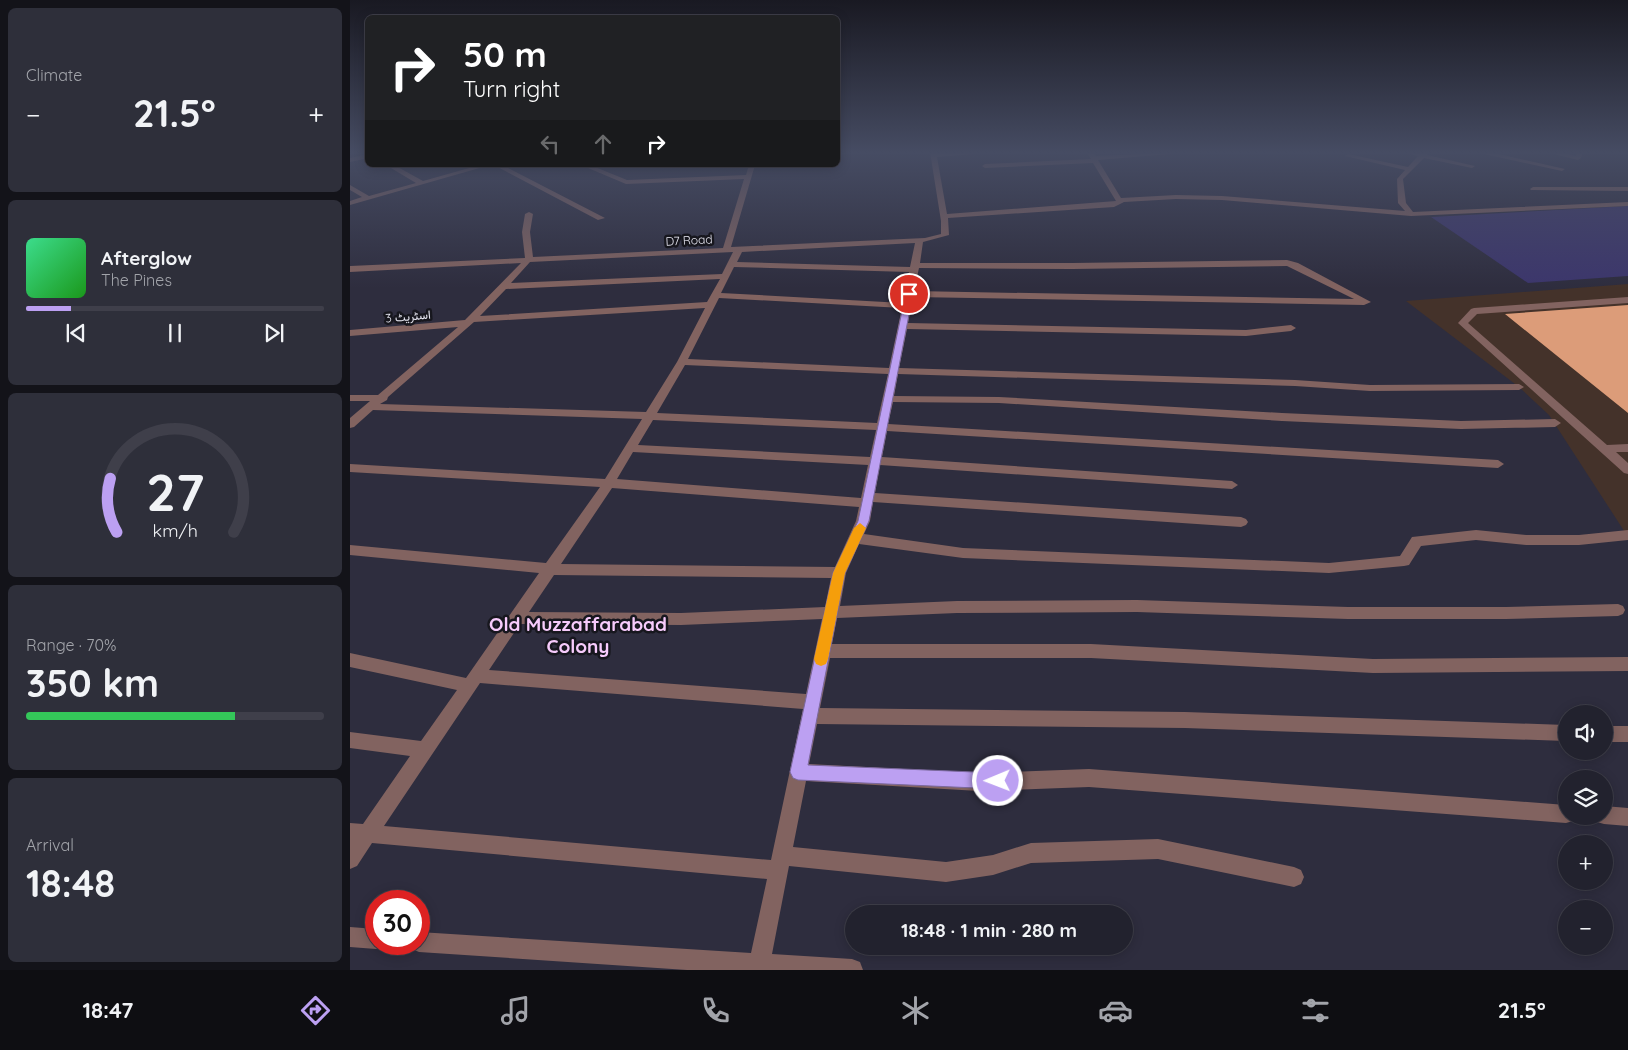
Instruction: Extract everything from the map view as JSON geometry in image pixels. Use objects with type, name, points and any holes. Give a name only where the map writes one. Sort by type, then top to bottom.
[{"type":"street","points":[[561,197],[602,218]]},
{"type":"street","points":[[350,859],[359,833],[426,750],[608,483],[682,362],[728,270],[744,197]]},
{"type":"street","name":"D7 Road","points":[[350,268],[920,240],[945,235],[941,197]]},
{"type":"street","points":[[1119,200],[1171,197]]},
{"type":"street","points":[[1188,197],[1222,198],[1411,214],[1628,204]]},
{"type":"street","points":[[1402,197],[1402,202],[1411,214]]},
{"type":"street","points":[[350,203],[368,198]]},
{"type":"street","points":[[944,216],[1114,205],[1120,202],[1119,200]]},
{"type":"street","points":[[350,424],[383,398],[470,321],[529,259],[526,232],[529,214]]},
{"type":"street","points":[[758,967],[839,573],[864,521],[920,240]]},
{"type":"street","name":"اسٹریٹ 3","points":[[350,333],[713,300],[1366,302],[1295,265],[1287,263],[914,268]]},
{"type":"street","points":[[503,286],[728,270],[914,268]]},
{"type":"street","points":[[1628,300],[1474,311],[1463,323],[1628,470]]},
{"type":"street","points":[[903,326],[1246,333],[1291,328]]},
{"type":"street","points":[[682,362],[894,371],[1295,383],[1370,388],[1519,386]]},
{"type":"street","points":[[350,398],[383,398]]},
{"type":"street","points":[[888,399],[999,400],[1452,424],[1555,423]]},
{"type":"street","points":[[371,407],[649,416],[882,427],[1498,464]]},
{"type":"street","points":[[630,448],[876,461],[1232,485]]},
{"type":"street","points":[[1606,449],[1628,448]]},
{"type":"street","points":[[350,468],[1240,522]]},
{"type":"street","points":[[855,538],[963,552],[1330,568],[1404,561],[1417,541],[1476,535],[1544,540],[1579,540],[1628,535]]},
{"type":"street","points":[[350,550],[550,569],[839,573]]},
{"type":"street","points":[[516,618],[681,619],[968,607],[1137,606],[1348,613],[1506,613],[1618,610]]},
{"type":"street","points":[[823,652],[1091,651],[1373,666],[1628,664]]},
{"type":"street","points":[[350,660],[473,681],[811,709],[1558,732]]},
{"type":"street","points":[[1613,734],[1628,734]]},
{"type":"street","points":[[350,740],[426,750]]},
{"type":"street","points":[[798,772],[979,782],[1089,778],[1558,813]]},
{"type":"street","points":[[1613,816],[1628,816]]},
{"type":"street","points":[[359,833],[946,872],[993,865],[1031,853],[1158,849],[1294,877]]},
{"type":"street","points":[[350,937],[365,938]]},
{"type":"street","points":[[430,943],[758,967],[852,970]]},
{"type":"shaded area","points":[[1628,206],[1628,276],[1528,283],[1431,217]]},
{"type":"shaded area","points":[[1628,284],[1628,537],[1549,415],[1519,387],[1406,301]]},
{"type":"building","points":[[1628,305],[1628,413],[1505,314],[1601,307]]},
{"type":"slow traffic","points":[[821,659],[839,573],[860,528]]},
{"type":"district","name":"Old Muzzaffarabad Colony","points":[[578,635]]},
{"type":"route","points":[[909,294],[864,521],[839,573],[798,772],[979,782],[998,781]]}]
